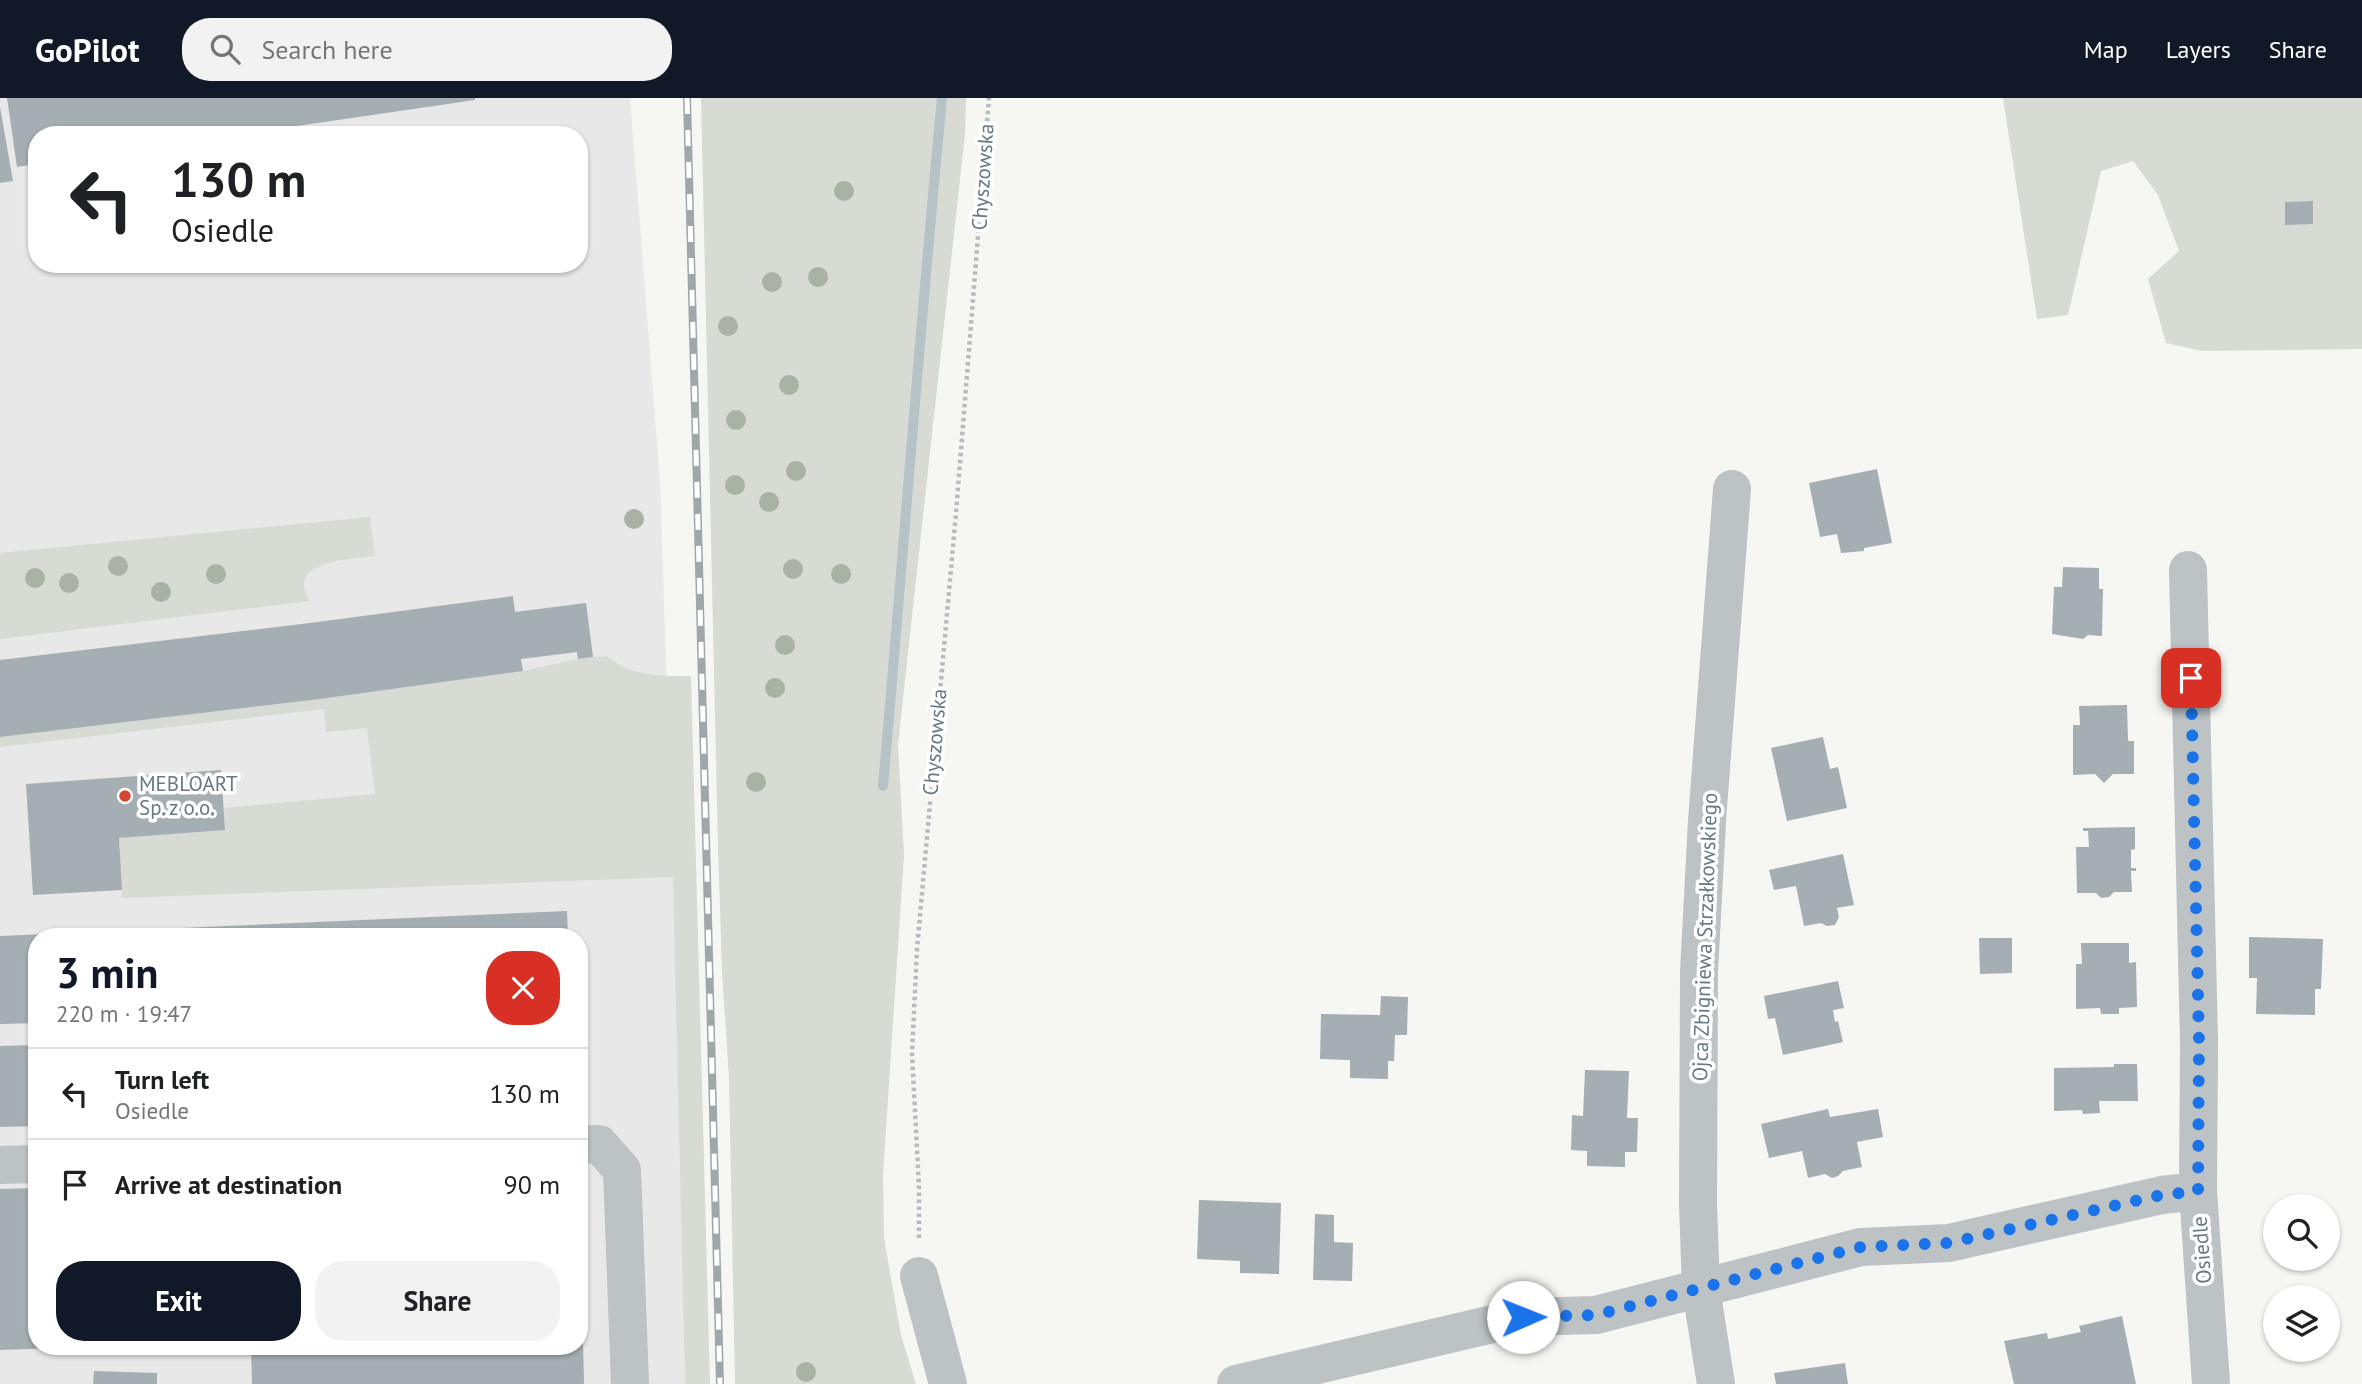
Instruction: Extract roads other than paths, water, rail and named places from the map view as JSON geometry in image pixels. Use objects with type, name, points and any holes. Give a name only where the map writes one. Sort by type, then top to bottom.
[{"type":"street","name":"Ojca Zbigniewa Strzałkowskiego","points":[[1716,1384],[1701,1289],[1698,1204],[1699,972],[1707,821],[1732,489]]},
{"type":"street","name":"Osiedle","points":[[2188,570],[2199,1029],[2198,1191],[2211,1384]]},
{"type":"street","points":[[588,1145],[599,1144],[622,1170],[630,1384]]},
{"type":"street","points":[[0,1165],[28,1164]]},
{"type":"street","points":[[1236,1384],[1523,1317],[1596,1315],[1861,1247],[1949,1243],[2162,1195],[2198,1191]]},
{"type":"street","points":[[919,1276],[948,1384]]},
{"type":"waterway","points":[[883,786],[942,98]]},
{"type":"railway","points":[[687,98],[720,1384]]},
{"type":"place","name":"MEBLOART Sp. z o.o.","points":[[125,796]]}]
